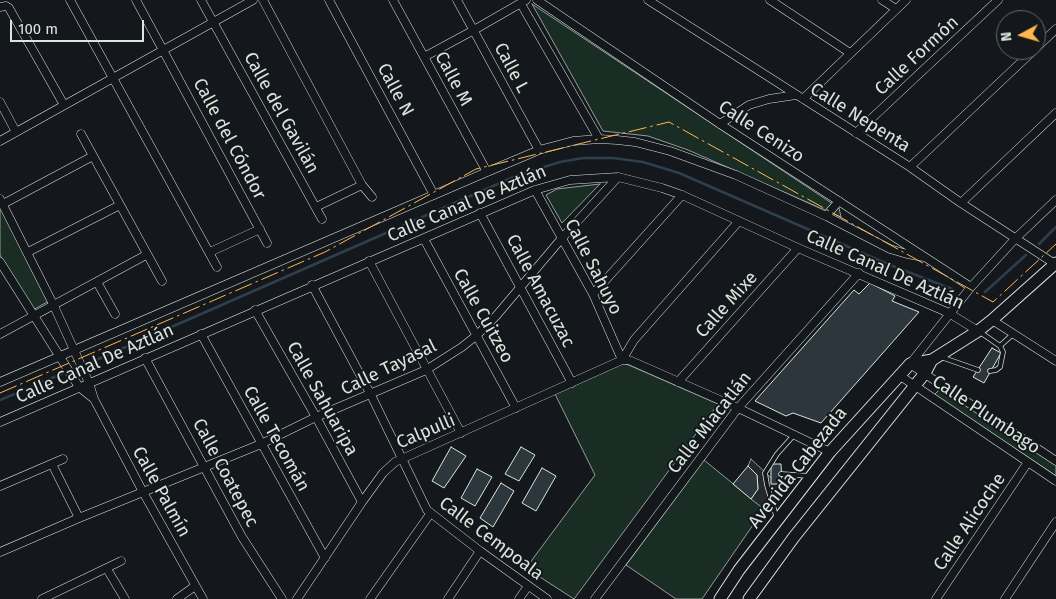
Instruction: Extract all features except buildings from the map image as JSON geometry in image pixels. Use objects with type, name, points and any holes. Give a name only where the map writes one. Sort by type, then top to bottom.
[{"type":"main road","points":[[910,364],[935,358],[978,331],[1055,264]]},
{"type":"main road","points":[[749,599],[794,537],[915,386],[935,358]]},
{"type":"main road","name":"Avenida Cabezada","points":[[720,599],[739,570],[830,452],[910,364]]},
{"type":"street","points":[[70,0],[217,266]]},
{"type":"street","name":"Calle del Cóndor","points":[[136,0],[267,244]]},
{"type":"street","name":"Calle del Gavilán","points":[[201,0],[322,219]]},
{"type":"street","points":[[0,141],[253,0]]},
{"type":"street","name":"Calle del Gavilán","points":[[263,0],[362,185],[372,197]]},
{"type":"street","name":"Calle N","points":[[329,0],[434,195]]},
{"type":"street","name":"Calle M","points":[[393,0],[487,172]]},
{"type":"street","name":"Calle L","points":[[457,0],[539,150]]},
{"type":"street","name":"Calle Cenizo","points":[[537,0],[720,124],[971,287]]},
{"type":"street","name":"Calle Nepenta","points":[[648,0],[910,167],[961,203],[1055,264]]},
{"type":"street","points":[[770,0],[850,53]]},
{"type":"street","points":[[882,0],[896,9]]},
{"type":"street","points":[[720,124],[749,105],[770,99],[799,97],[850,53],[906,0]]},
{"type":"street","name":"Calle Formón","points":[[856,133],[998,0]]},
{"type":"street","points":[[424,57],[523,2],[599,139]]},
{"type":"street","points":[[0,7],[6,6],[9,8],[64,105]]},
{"type":"street","points":[[1046,39],[1056,29]]},
{"type":"street","points":[[910,167],[1023,60]]},
{"type":"street","points":[[0,102],[16,132]]},
{"type":"street","points":[[961,203],[1056,113]]},
{"type":"street","points":[[81,134],[162,281]]},
{"type":"street","name":"Calle Canal De Aztlán","points":[[0,382],[539,150],[573,142],[599,139],[635,142],[670,151],[736,175],[826,216],[890,249],[924,257]]},
{"type":"street","points":[[2,202],[93,156]]},
{"type":"street","name":"Calle Canal De Aztlán","points":[[0,422],[480,213],[535,190],[570,180],[618,177],[682,195],[798,248],[950,313],[978,331]]},
{"type":"street","name":"Calle Tayasal","points":[[0,552],[262,444],[316,417],[426,370],[462,348],[496,316],[562,238],[618,177]]},
{"type":"street","points":[[316,207],[362,185]]},
{"type":"street","name":"Calle Sahuyo","points":[[535,190],[592,294],[622,360]]},
{"type":"street","points":[[592,294],[682,195]]},
{"type":"street","name":"Avenida Cabezada","points":[[910,364],[971,287],[1015,239],[1056,200]]},
{"type":"street","points":[[826,216],[839,201]]},
{"type":"street","name":"Calle Palmín","points":[[2,202],[54,306],[89,383],[94,399],[203,599]]},
{"type":"street","points":[[28,252],[120,204]]},
{"type":"street","name":"Calle Amacuzac","points":[[480,213],[572,383]]},
{"type":"street","points":[[622,360],[634,340],[740,221]]},
{"type":"street","points":[[210,252],[260,229]]},
{"type":"street","name":"Calle Cuitzeo","points":[[424,239],[516,408]]},
{"type":"street","name":"Calle Mixe","points":[[678,382],[798,248]]},
{"type":"street","points":[[0,334],[146,255]]},
{"type":"street","points":[[369,261],[461,433]]},
{"type":"street","name":"Calle Palmín","points":[[1,268],[79,387],[94,399]]},
{"type":"street","name":"Calle Miacatlán","points":[[595,599],[738,408],[859,273]]},
{"type":"street","points":[[97,282],[115,314]]},
{"type":"street","name":"Calle Cempoala","points":[[312,285],[371,395],[423,504],[430,514],[547,599]]},
{"type":"street","name":"Calle Sahuaripa","points":[[255,310],[362,502]]},
{"type":"street","points":[[992,320],[1056,361]]},
{"type":"street","name":"Calle Tecomán","points":[[201,334],[325,558]]},
{"type":"street","name":"Calle Coatepec","points":[[145,358],[248,547],[282,599]]},
{"type":"street","points":[[622,360],[629,360],[738,408],[830,452]]},
{"type":"street","name":"Calpulli","points":[[297,599],[386,469],[401,458],[622,360]]},
{"type":"street","name":"Calle Plumbago","points":[[910,364],[1056,461]]},
{"type":"street","name":"Calle Plumbago","points":[[898,375],[1056,480]]},
{"type":"street","points":[[0,486],[63,459]]},
{"type":"street","name":"Calle Alicoche","points":[[936,599],[1028,462]]},
{"type":"street","points":[[52,464],[79,518]]},
{"type":"street","points":[[370,599],[430,514]]},
{"type":"street","points":[[1006,599],[1056,522]]},
{"type":"street","points":[[448,599],[480,551]]},
{"type":"street","points":[[42,599],[121,562]]},
{"type":"street","points":[[107,568],[125,599]]},
{"type":"street","points":[[177,599],[195,586]]},
{"type":"street","points":[[519,599],[528,586]]},
{"type":"lane","points":[[978,331],[1000,346],[1003,352],[1000,367],[990,371]]},
{"type":"lane","points":[[1000,346],[1013,334]]},
{"type":"lane","points":[[935,358],[978,370]]},
{"type":"lane","points":[[777,521],[765,475],[767,467],[795,434]]},
{"type":"lane","points":[[781,474],[811,477]]},
{"type":"lane","points":[[765,475],[771,475]]},
{"type":"green space","points":[[532,4],[839,208],[841,217],[688,150],[648,136],[603,131]]},
{"type":"green space","points":[[600,184],[562,223],[546,195],[557,189]]},
{"type":"green space","points":[[0,207],[49,301],[31,311],[0,255]]},
{"type":"green space","points":[[624,363],[718,404],[574,599],[526,568],[595,475],[555,394]]},
{"type":"green space","points":[[941,388],[1056,465],[1056,476],[934,395]]},
{"type":"green space","points":[[704,460],[764,509],[702,599],[676,599],[626,565]]},
{"type":"shaded area","points":[[751,459],[783,489],[764,509],[751,499],[758,489],[757,475],[748,466]]},
{"type":"waterway","points":[[87,364],[516,176],[560,162],[583,158],[613,158],[643,162],[679,173],[890,265],[952,289]]},
{"type":"waterway","points":[[1039,244],[1056,227]]},
{"type":"waterway","points":[[985,292],[1026,255]]},
{"type":"waterway","points":[[0,400],[64,373]]},
{"type":"power","points":[[0,393],[325,252],[476,169],[669,122],[993,302],[1056,244]]}]
